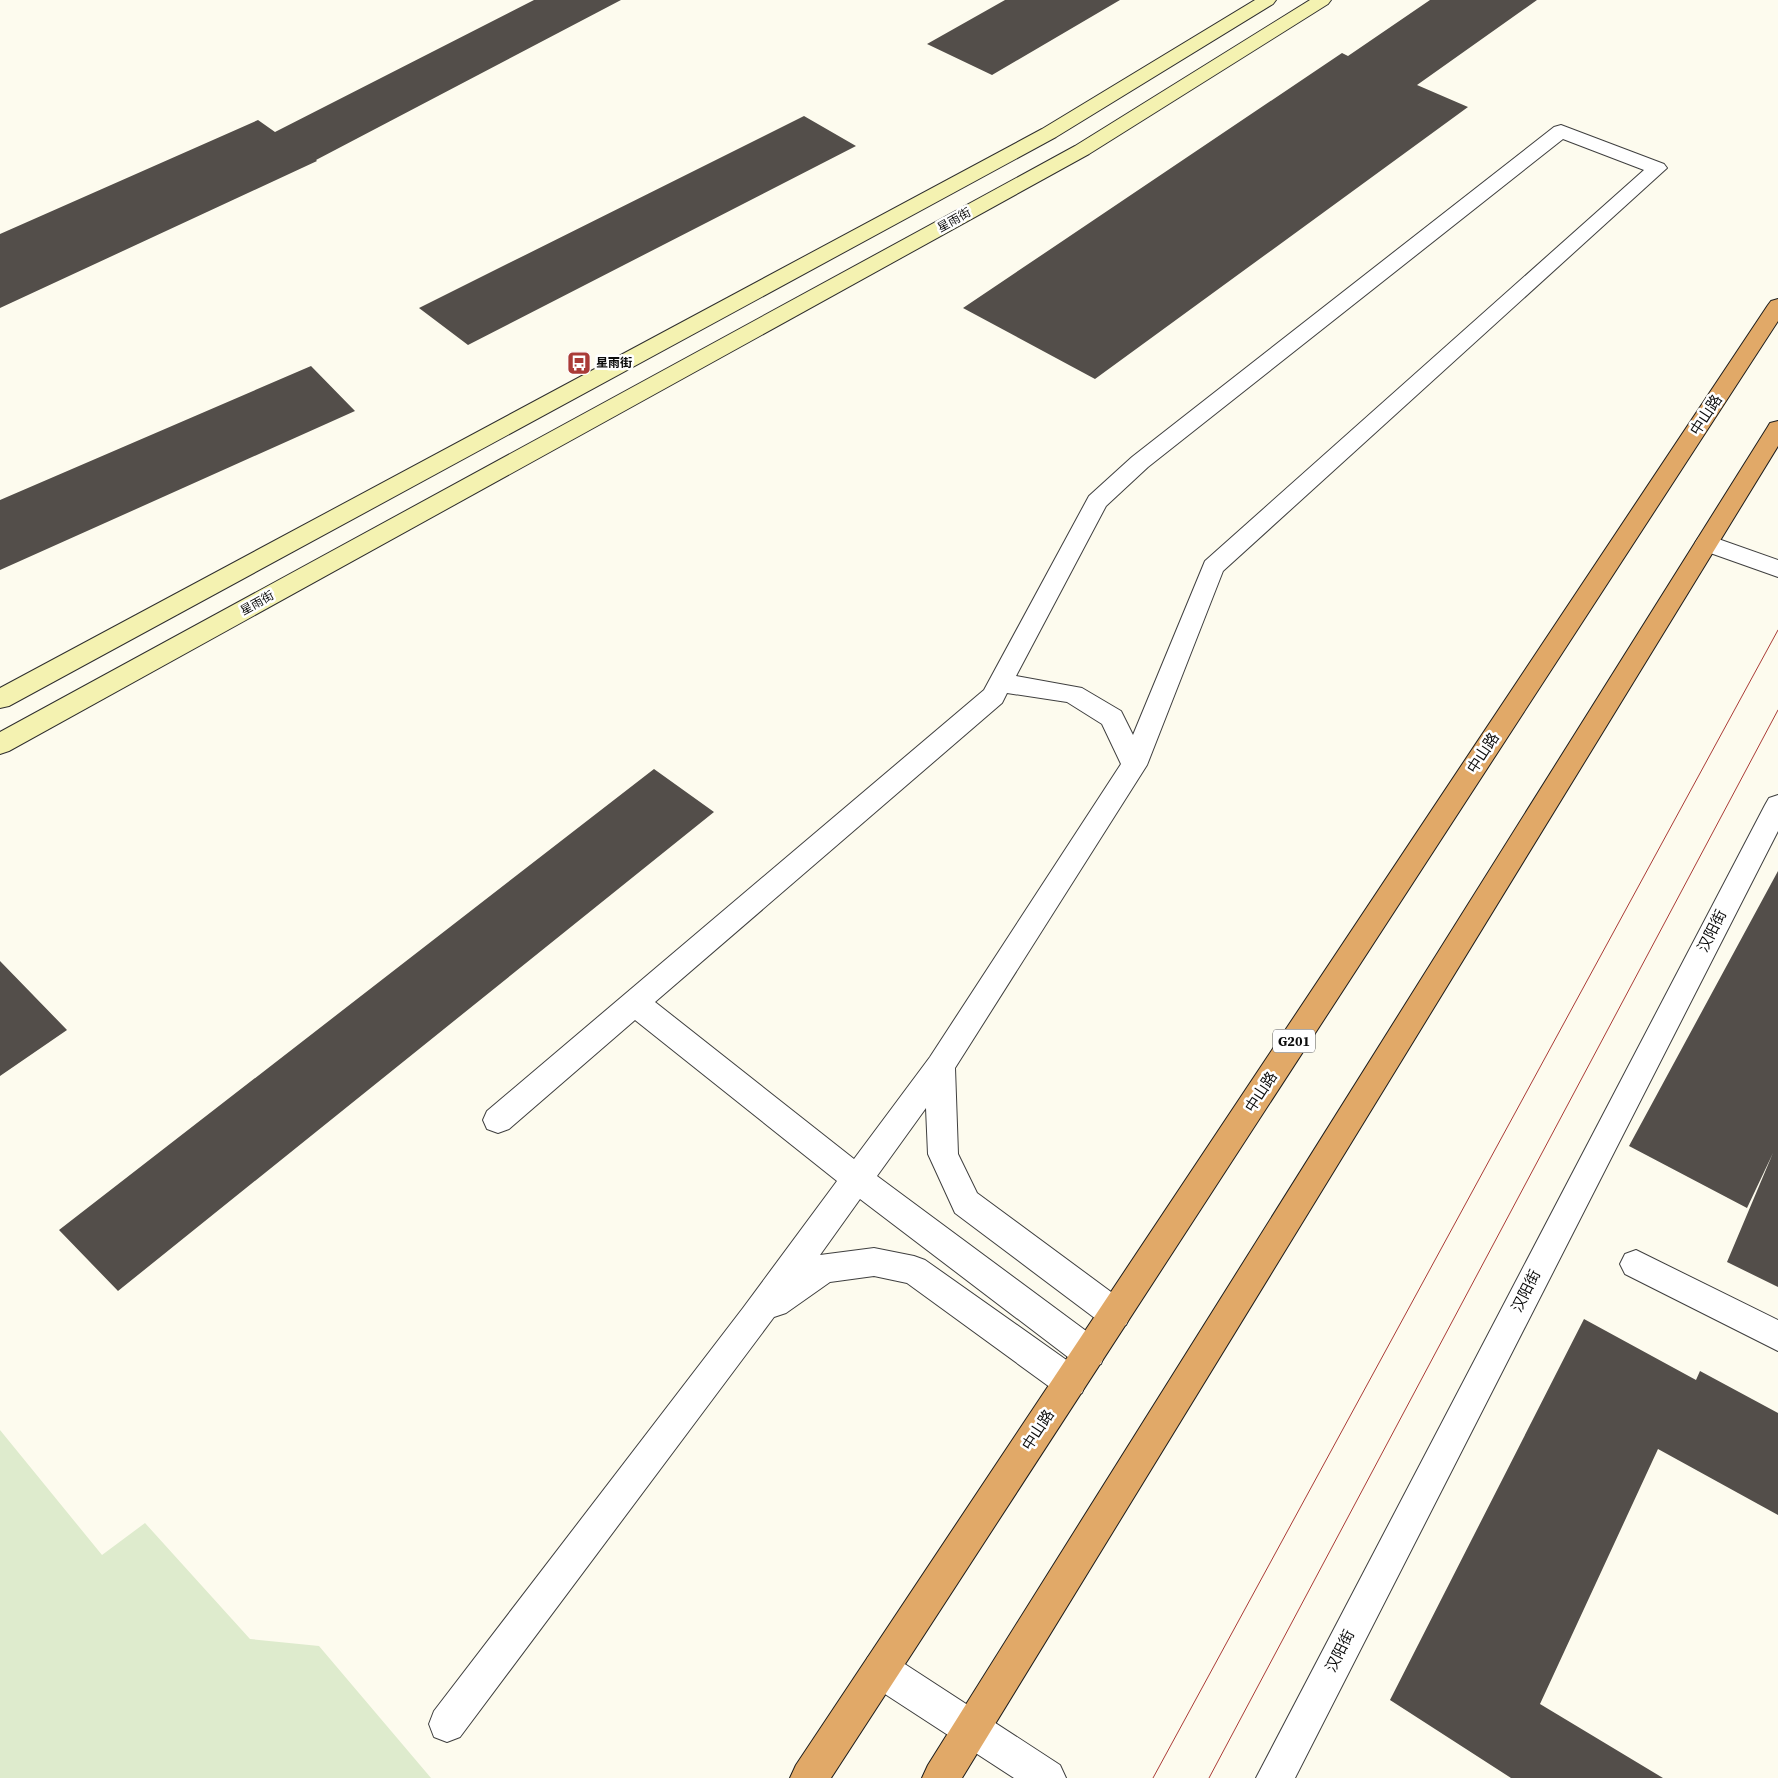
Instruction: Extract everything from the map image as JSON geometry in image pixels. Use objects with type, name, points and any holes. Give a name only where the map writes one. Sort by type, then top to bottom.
[{"type":"highway","name":"中山路","points":[[810,1778],[1778,305]]},
{"type":"highway","points":[[941,1778],[1778,428]]},
{"type":"street","points":[[0,699],[1049,133],[1267,0]]},
{"type":"street","name":"星雨街","points":[[0,744],[1082,150],[1322,0]]},
{"type":"street","points":[[447,1724],[754,1319],[940,1066],[1134,766],[1213,567],[1657,168],[1561,131],[1140,462],[1097,501],[993,696],[498,1120]]},
{"type":"street","points":[[1707,543],[1778,569]]},
{"type":"street","points":[[1000,683],[1073,694],[1112,718],[1134,766]]},
{"type":"street","name":"汉阳街","points":[[1282,1775],[1778,804]]},
{"type":"street","points":[[635,1003],[856,1179],[1089,1353]]},
{"type":"street","points":[[940,1066],[943,1154],[966,1203],[1114,1314]]},
{"type":"street","points":[[754,1319],[823,1268],[874,1262],[914,1270],[1070,1382]]},
{"type":"street","points":[[1636,1264],[1778,1336]]},
{"type":"street","points":[[881,1670],[1047,1778]]},
{"type":"green space","points":[[0,1430],[102,1555],[145,1523],[250,1639],[319,1646],[431,1778],[0,1778]]},
{"type":"building","points":[[534,0],[621,0],[317,161],[0,308],[0,234],[258,120],[275,132]]},
{"type":"building","points":[[1005,0],[1120,0],[992,75],[927,44]]},
{"type":"building","points":[[1430,0],[1537,0],[1417,85],[1468,107],[1095,379],[963,308],[1342,53],[1348,56]]},
{"type":"building","points":[[804,116],[856,146],[468,345],[419,308]]},
{"type":"building","points":[[311,366],[355,411],[0,570],[0,500]]},
{"type":"building","points":[[654,769],[714,812],[118,1291],[59,1230]]},
{"type":"building","points":[[1778,871],[1778,1287],[1727,1262],[1773,1153],[1747,1208],[1629,1146]]},
{"type":"building","points":[[0,961],[67,1030],[0,1076]]},
{"type":"building","points":[[1584,1319],[1696,1380],[1700,1371],[1778,1413],[1778,1515],[1658,1449],[1540,1704],[1663,1778],[1511,1778],[1390,1700]]},
{"type":"tram line","points":[[1153,1778],[1778,630]]},
{"type":"tram line","points":[[1209,1778],[1778,710]]},
{"type":"place","name":"星雨街","points":[[579,363]]}]
